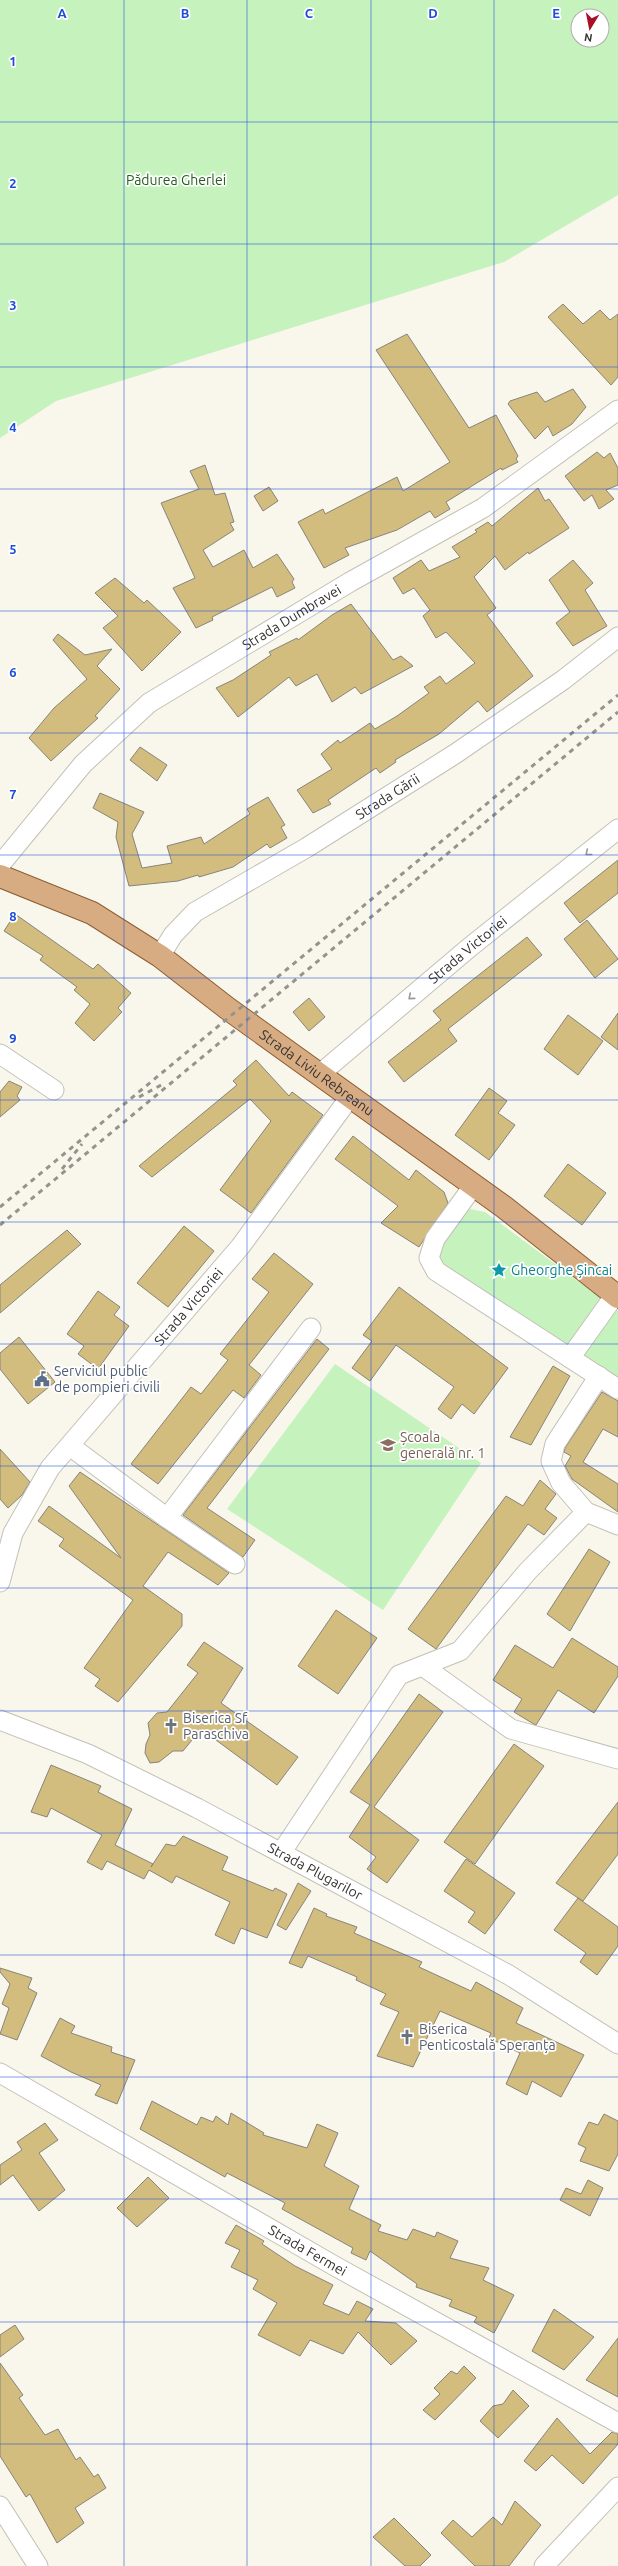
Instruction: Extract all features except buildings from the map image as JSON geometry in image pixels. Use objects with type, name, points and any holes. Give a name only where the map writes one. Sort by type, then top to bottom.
[{"type":"main road","name":"Strada Liviu Rebreanu","points":[[0,876],[92,913],[160,956],[350,1097],[474,1185],[616,1296]]},
{"type":"street","name":"Strada Dumbravei","points":[[0,865],[83,764],[148,703],[350,582],[484,508],[618,410]]},
{"type":"street","name":"Strada Gării","points":[[160,956],[173,935],[195,912],[306,848],[455,754],[563,680],[618,637]]},
{"type":"street","name":"Strada Victoriei","points":[[320,1074],[470,947],[618,829]]},
{"type":"street","points":[[0,1054],[54,1090]]},
{"type":"street","name":"Strada Victoriei","points":[[0,1582],[13,1533],[50,1468],[240,1247],[350,1097]]},
{"type":"street","points":[[474,1185],[434,1239],[429,1258],[436,1271],[618,1389]]},
{"type":"street","points":[[570,1358],[616,1296]]},
{"type":"street","points":[[167,1518],[311,1328]]},
{"type":"street","points":[[599,1376],[555,1444],[551,1461],[562,1483],[586,1512],[618,1524]]},
{"type":"street","points":[[70,1446],[167,1518],[235,1564]]},
{"type":"street","points":[[281,1853],[399,1675],[403,1672],[424,1667],[460,1651],[528,1571],[586,1512]]},
{"type":"street","points":[[424,1667],[511,1729],[618,1759]]},
{"type":"street","name":"Strada Plugarilor","points":[[0,1720],[88,1754],[281,1853],[509,1975],[618,2044]]},
{"type":"street","name":"Strada Fermei","points":[[0,2073],[326,2261],[618,2423]]},
{"type":"street","points":[[544,2566],[618,2487]]},
{"type":"street","points":[[0,2506],[33,2564]]},
{"type":"green space","name":"Pădurea Gherlei","points":[[0,0],[618,0],[618,195],[504,262],[56,401],[0,438]]},
{"type":"green space","points":[[470,1209],[485,1212],[618,1311],[618,1377],[442,1266],[438,1250],[463,1212]]},
{"type":"green space","points":[[335,1364],[481,1463],[383,1610],[227,1509]]},
{"type":"railway","points":[[0,1207],[618,695]]},
{"type":"railway","points":[[0,1225],[618,712]]},
{"type":"railway","points":[[139,1097],[165,1083]]},
{"type":"railway","points":[[62,1169],[82,1144]]},
{"type":"place","name":"Gheorghe Șincai","points":[[499,1270]]},
{"type":"place","name":"Serviciul public de pompieri civili","points":[[42,1379]]},
{"type":"place","name":"Școala generală nr. 1","points":[[388,1445]]},
{"type":"place","name":"Biserica Sf Paraschiva","points":[[171,1726]]},
{"type":"place","name":"Biserica Penticostală Speranța","points":[[407,2037]]}]
